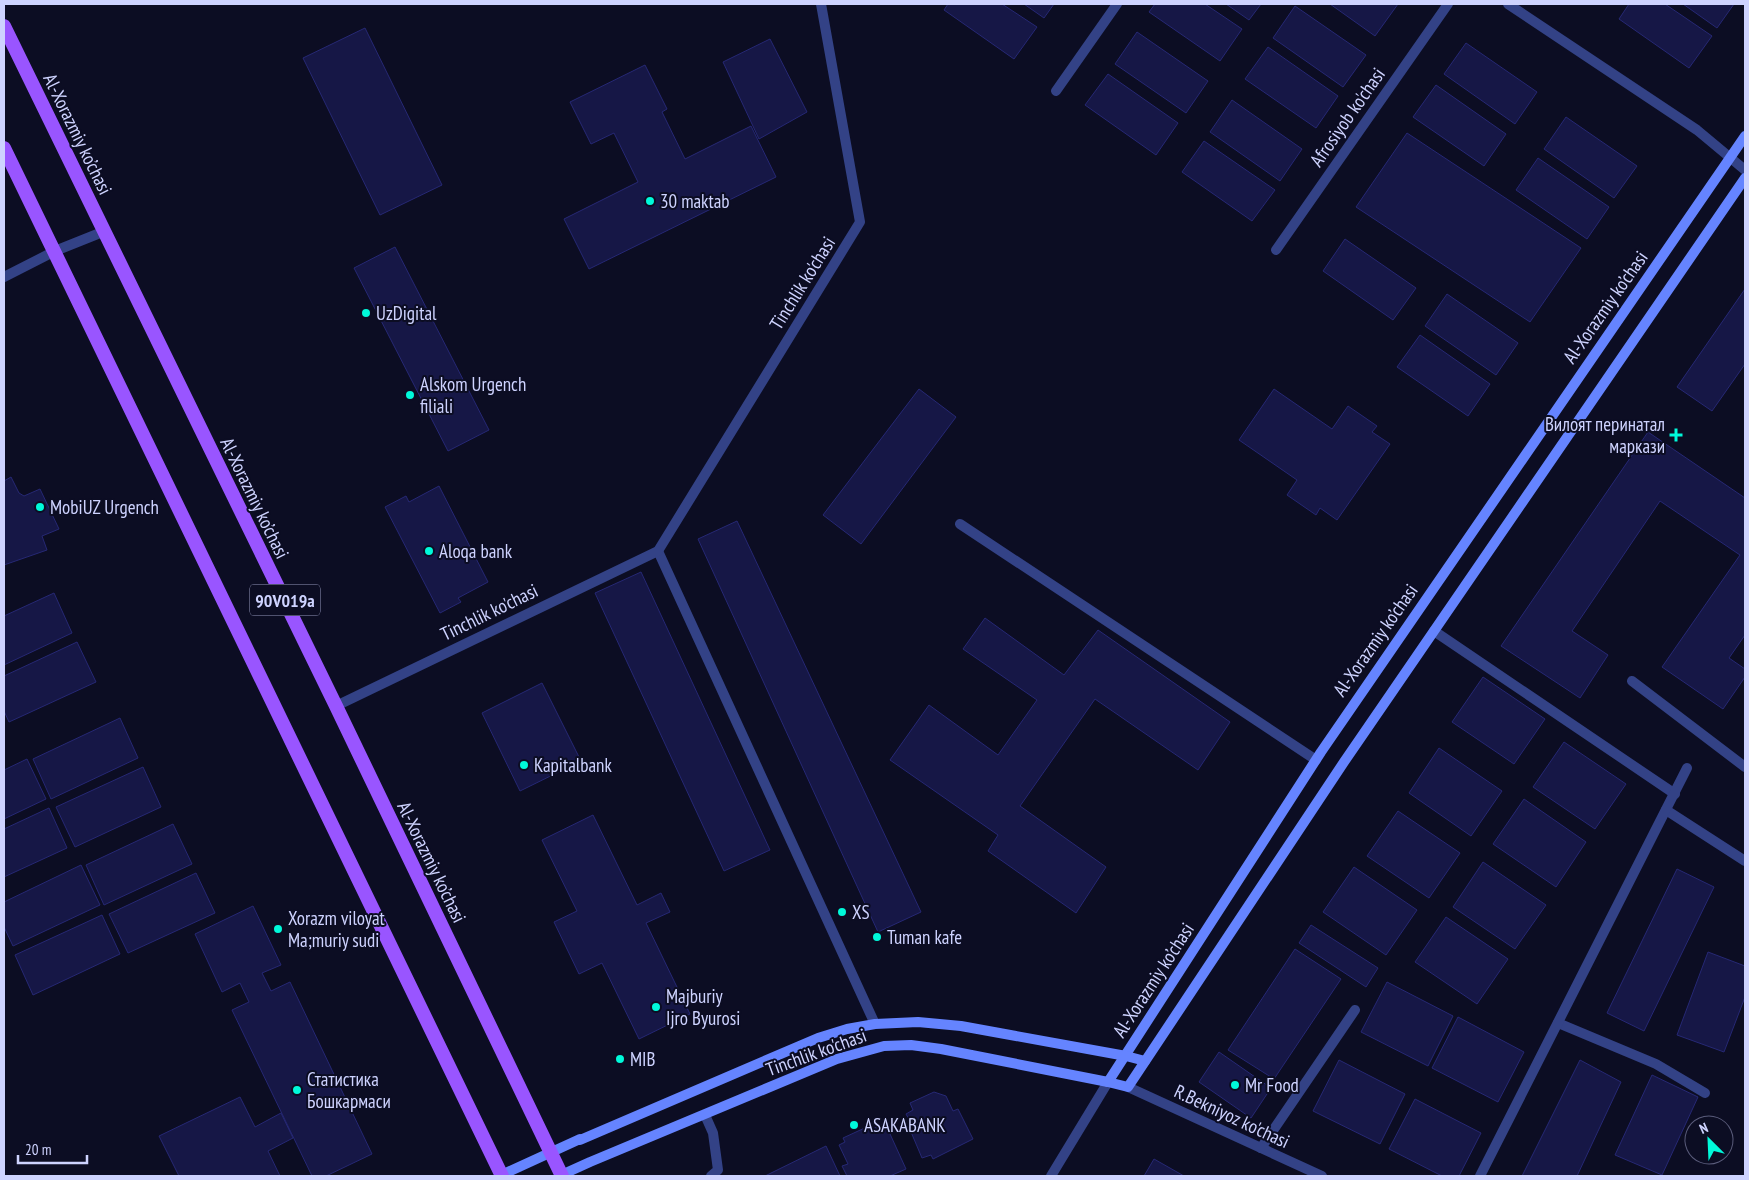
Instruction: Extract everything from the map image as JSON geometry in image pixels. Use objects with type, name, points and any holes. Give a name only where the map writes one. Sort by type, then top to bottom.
[{"type":"main road","name":"Al-Xorazmiy ko’chasi","points":[[4,26],[336,706],[561,1176]]},
{"type":"main road","name":"Al-Xorazmiy ko’chasi","points":[[1108,1082],[1316,760],[1745,136]]},
{"type":"main road","name":"90V019a","points":[[4,148],[501,1176]]},
{"type":"main road","name":"Al-Xorazmiy ko’chasi","points":[[1128,1087],[1344,762],[1745,178]]},
{"type":"main road","name":"Tinchlik ko'chasi","points":[[501,1176],[551,1152],[818,1038],[847,1029],[875,1024],[918,1022],[961,1026],[1145,1061]]},
{"type":"main road","name":"Tinchlik ko'chasi","points":[[561,1176],[590,1162],[837,1059],[884,1046],[941,1049],[1128,1087]]},
{"type":"street","name":"Tinchlik ko'chasi","points":[[336,706],[658,551],[860,222],[820,4]]},
{"type":"street","points":[[1056,91],[1117,4]]},
{"type":"street","name":"Afrosiyob ko'chasi","points":[[1276,250],[1448,4]]},
{"type":"street","points":[[1508,4],[1697,130],[1745,170]]},
{"type":"street","points":[[4,277],[54,251],[105,231]]},
{"type":"street","points":[[960,524],[1316,760]]},
{"type":"street","name":"Tinchlik ko'chasi","points":[[658,551],[875,1024]]},
{"type":"street","points":[[1434,630],[1674,794]]},
{"type":"street","points":[[1632,681],[1745,767]]},
{"type":"street","points":[[1480,1176],[1687,768]]},
{"type":"street","points":[[1666,810],[1745,861]]},
{"type":"street","points":[[1261,1148],[1355,1010]]},
{"type":"street","points":[[1558,1023],[1656,1064],[1705,1093]]},
{"type":"street","name":"Al-Xorazmiy ko’chasi","points":[[1051,1176],[1108,1082]]},
{"type":"street","name":"R.Bekniyoz ko'chasi","points":[[1128,1087],[1322,1176]]},
{"type":"street","points":[[705,1115],[713,1133],[718,1170],[710,1176]]},
{"type":"building","points":[[948,4],[1002,4],[1037,27],[1014,59],[944,10]]},
{"type":"building","points":[[1024,4],[1054,4],[1044,18]]},
{"type":"building","points":[[1155,4],[1205,4],[1242,29],[1220,61],[1149,12]]},
{"type":"building","points":[[1226,4],[1261,4],[1249,20]]},
{"type":"building","points":[[1330,4],[1398,4],[1375,36]]},
{"type":"building","points":[[1629,4],[1665,4],[1712,36],[1689,68],[1619,19]]},
{"type":"building","points":[[1683,4],[1734,4],[1717,28]]},
{"type":"building","points":[[1295,6],[1366,55],[1343,87],[1273,38]]},
{"type":"building","points":[[365,28],[442,185],[380,215],[303,58]]},
{"type":"building","points":[[1137,32],[1208,81],[1186,113],[1115,64]]},
{"type":"building","points":[[770,39],[807,112],[759,139],[723,62]]},
{"type":"building","points":[[1466,43],[1537,92],[1515,124],[1444,74]]},
{"type":"building","points":[[1268,47],[1338,96],[1316,128],[1245,79]]},
{"type":"building","points":[[645,65],[667,109],[662,112],[685,159],[751,126],[776,177],[589,269],[564,219],[638,182],[614,133],[591,144],[570,102]]},
{"type":"building","points":[[1108,74],[1178,123],[1156,155],[1085,105]]},
{"type":"building","points":[[1436,85],[1506,134],[1484,166],[1413,117]]},
{"type":"building","points":[[1232,100],[1302,149],[1280,181],[1210,132]]},
{"type":"building","points":[[1566,117],[1637,166],[1614,198],[1544,149]]},
{"type":"building","points":[[1407,133],[1581,248],[1530,322],[1356,207]]},
{"type":"building","points":[[1204,141],[1275,190],[1252,221],[1182,172]]},
{"type":"building","points":[[1538,158],[1609,207],[1587,239],[1516,190]]},
{"type":"building","points":[[1345,239],[1416,288],[1393,320],[1323,271]]},
{"type":"building","points":[[395,247],[489,430],[448,451],[354,268]]},
{"type":"building","points":[[1745,289],[1745,364],[1712,411],[1677,387]]},
{"type":"building","points":[[1447,294],[1518,343],[1496,375],[1425,326]]},
{"type":"building","points":[[1420,335],[1490,384],[1468,416],[1397,367]]},
{"type":"building","points":[[919,389],[956,417],[861,544],[823,515]]},
{"type":"building","points":[[1274,389],[1332,429],[1348,406],[1377,426],[1372,432],[1390,444],[1337,520],[1320,508],[1316,515],[1287,495],[1297,480],[1239,440]]},
{"type":"building","points":[[1648,432],[1745,498],[1745,635],[1729,658],[1745,669],[1745,677],[1723,709],[1662,667],[1740,555],[1660,501],[1572,631],[1608,655],[1580,698],[1501,646]]},
{"type":"building","points":[[11,477],[19,493],[24,496],[40,489],[59,529],[42,536],[47,550],[4,565],[4,481]]},
{"type":"building","points":[[439,486],[488,582],[458,598],[461,602],[440,613],[385,507],[406,496],[409,502]]},
{"type":"building","points":[[737,521],[921,912],[878,932],[698,539]]},
{"type":"building","points":[[641,572],[770,850],[724,871],[595,593]]},
{"type":"building","points":[[54,593],[72,633],[4,665],[4,616]]},
{"type":"building","points":[[985,618],[1064,675],[1098,630],[1230,722],[1198,770],[1095,699],[1020,806],[1106,867],[1076,913],[988,851],[998,835],[890,760],[929,705],[998,755],[1037,700],[963,649]]},
{"type":"building","points":[[77,642],[96,682],[9,722],[4,711],[4,676]]},
{"type":"building","points":[[1483,677],[1545,719],[1514,764],[1452,722]]},
{"type":"building","points":[[542,683],[581,761],[520,791],[482,713]]},
{"type":"building","points":[[120,718],[138,758],[51,799],[33,759]]},
{"type":"building","points":[[1564,742],[1626,784],[1595,829],[1533,787]]},
{"type":"building","points":[[1439,748],[1502,791],[1471,836],[1409,793]]},
{"type":"building","points":[[27,759],[46,799],[4,819],[4,770]]},
{"type":"building","points":[[143,767],[161,807],[75,847],[56,807]]},
{"type":"building","points":[[1524,799],[1586,842],[1556,887],[1493,844]]},
{"type":"building","points":[[49,808],[67,848],[4,877],[4,829]]},
{"type":"building","points":[[1398,811],[1460,853],[1429,898],[1367,856]]},
{"type":"building","points":[[593,815],[637,905],[661,893],[670,912],[646,923],[690,1014],[639,1039],[602,963],[579,974],[554,922],[577,911],[542,840]]},
{"type":"building","points":[[173,824],[192,864],[104,905],[86,865]]},
{"type":"building","points":[[1483,862],[1546,905],[1515,949],[1453,907]]},
{"type":"building","points":[[81,865],[100,905],[13,946],[4,927],[4,902]]},
{"type":"building","points":[[1354,867],[1417,910],[1386,955],[1323,912]]},
{"type":"building","points":[[1677,869],[1714,887],[1644,1031],[1607,1013]]},
{"type":"building","points":[[196,873],[215,913],[128,953],[109,914]]},
{"type":"building","points":[[253,906],[281,965],[262,973],[271,991],[290,982],[372,1154],[326,1176],[312,1176],[232,1010],[249,1002],[240,983],[222,992],[195,934]]},
{"type":"building","points":[[102,915],[120,954],[33,995],[15,955]]},
{"type":"building","points":[[1446,917],[1508,959],[1477,1004],[1415,962]]},
{"type":"building","points":[[1311,925],[1378,968],[1366,987],[1299,943]]},
{"type":"building","points":[[1295,949],[1341,979],[1274,1079],[1228,1050]]},
{"type":"building","points":[[1708,952],[1745,966],[1745,997],[1724,1052],[1677,1035]]},
{"type":"building","points":[[1387,982],[1453,1016],[1428,1066],[1361,1032]]},
{"type":"building","points":[[1458,1017],[1524,1052],[1498,1102],[1432,1068]]},
{"type":"building","name":"Mr Food","points":[[1219,1052],[1271,1088],[1251,1118],[1199,1082]]},
{"type":"building","points":[[1339,1060],[1405,1094],[1380,1144],[1313,1111]]},
{"type":"building","points":[[1580,1060],[1621,1082],[1577,1176],[1522,1176]]},
{"type":"building","points":[[1652,1075],[1698,1097],[1690,1115],[1684,1115],[1684,1127],[1662,1175],[1615,1155]]},
{"type":"building","points":[[934,1092],[946,1096],[953,1111],[958,1109],[973,1139],[933,1159],[931,1155],[922,1158],[911,1132],[915,1130],[906,1114],[913,1110],[910,1103]]},
{"type":"building","points":[[240,1097],[255,1127],[281,1113],[293,1138],[268,1151],[280,1176],[179,1176],[159,1136]]},
{"type":"building","points":[[1415,1099],[1481,1133],[1459,1176],[1442,1176],[1389,1149]]},
{"type":"building","points":[[885,1123],[906,1169],[890,1176],[847,1176],[842,1166],[848,1164],[839,1145],[845,1142],[843,1138],[869,1126],[871,1130]]},
{"type":"building","points":[[826,1146],[840,1176],[765,1176]]},
{"type":"building","points":[[1154,1159],[1184,1176],[1144,1176]]},
{"type":"place","name":"30 maktab","points":[[650,201]]},
{"type":"place","name":"UzDigital","points":[[366,313]]},
{"type":"place","name":"Alskom Urgench filiali","points":[[410,395]]},
{"type":"place","name":"Вилоят перинатал маркази","points":[[1676,435]]},
{"type":"place","name":"MobiUZ Urgench","points":[[40,507]]},
{"type":"place","name":"Aloqa bank","points":[[429,551]]},
{"type":"place","name":"Kapitalbank","points":[[524,765]]},
{"type":"place","name":"XS","points":[[842,912]]},
{"type":"place","name":"Xorazm viloyat Ma;muriy sudi","points":[[278,929]]},
{"type":"place","name":"Tuman kafe","points":[[877,937]]},
{"type":"place","name":"Majburiy Ijro Byurosi","points":[[656,1007]]},
{"type":"place","name":"MIB","points":[[620,1059]]},
{"type":"place","name":"Mr Food","points":[[1235,1085]]},
{"type":"place","name":"Статистика Бошкармаси","points":[[297,1090]]},
{"type":"place","name":"ASAKABANK","points":[[854,1125]]}]
